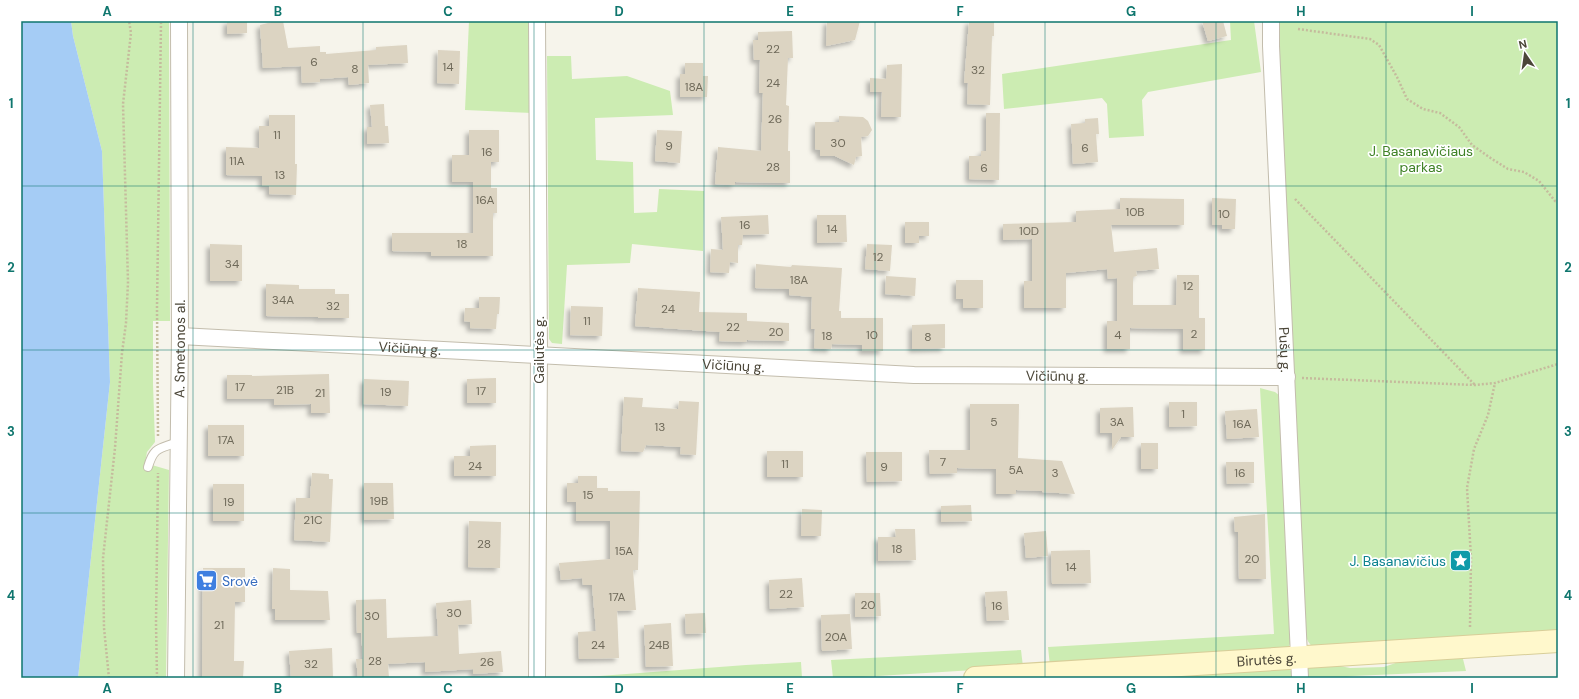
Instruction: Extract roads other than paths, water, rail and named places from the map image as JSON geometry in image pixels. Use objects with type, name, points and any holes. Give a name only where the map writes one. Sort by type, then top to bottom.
[{"type":"street","name":"A. Smetonos al.","points":[[176,678],[180,336],[179,21]]},
{"type":"street","name":"Gailutės g.","points":[[537,21],[539,354],[537,678]]},
{"type":"street","name":"Pušų g.","points":[[1271,21],[1299,667]]},
{"type":"street","name":"Vičiūnų g.","points":[[180,336],[914,375],[1287,377]]},
{"type":"street","name":"Birutės g.","points":[[975,678],[1299,667],[1470,646],[1558,640]]},
{"type":"lane","points":[[148,467],[152,454],[158,449],[178,442]]},
{"type":"water","points":[[21,21],[71,21],[73,36],[102,151],[110,382],[78,678],[21,678]]},
{"type":"place","name":"J. Basanavičius","points":[[1461,561]]},
{"type":"place","name":"Srovė","points":[[206,581]]},
{"type":"park label","name":"J. Basanavičiaus parkas","points":[[1421,160]]}]
